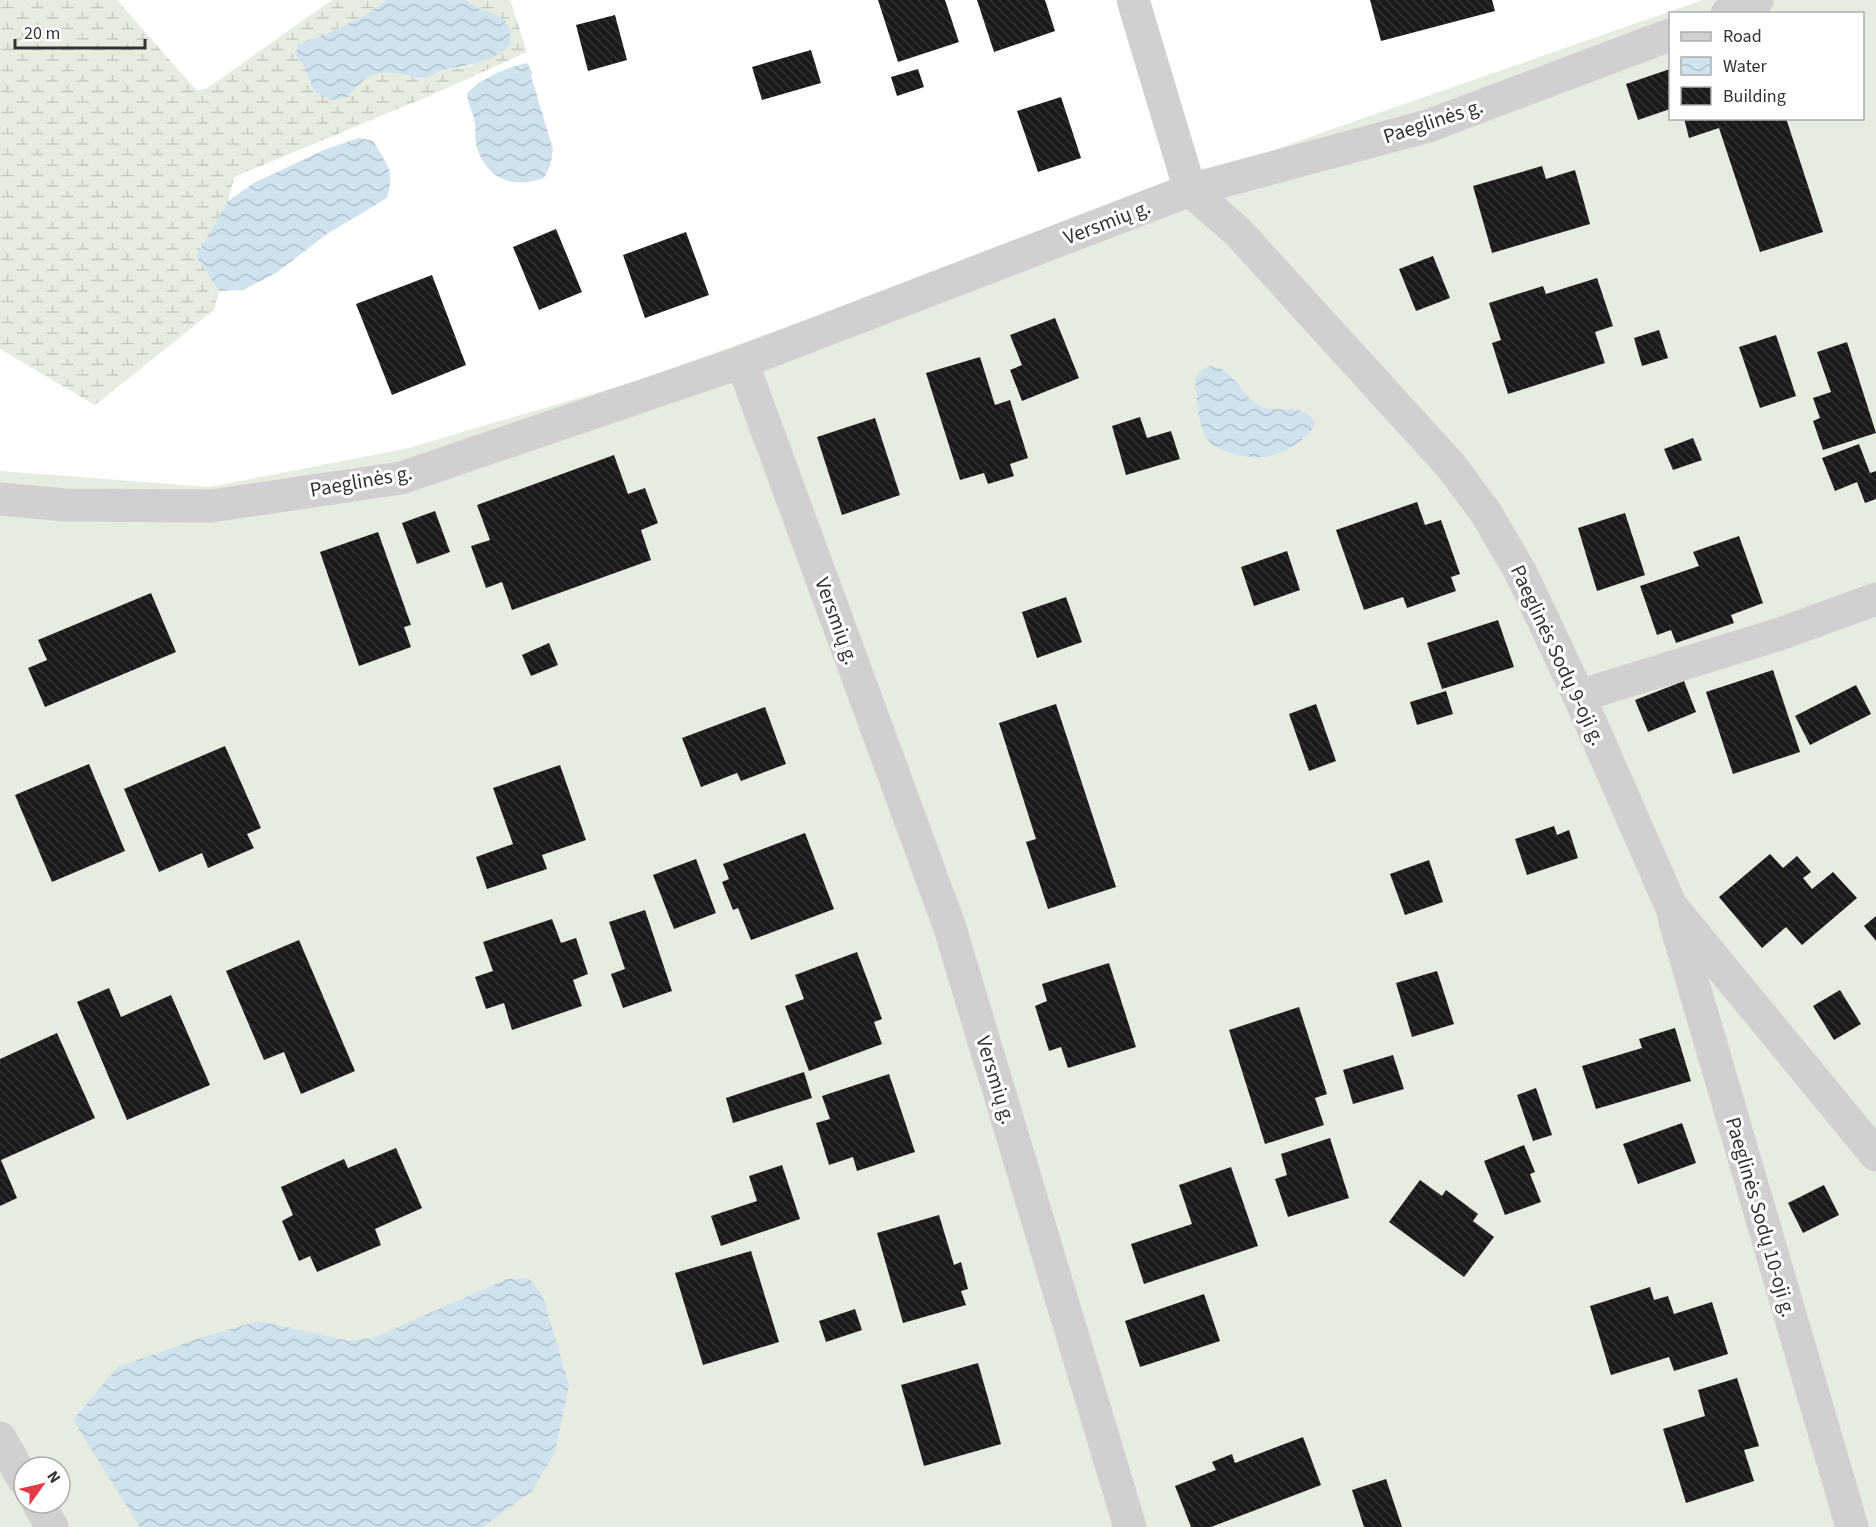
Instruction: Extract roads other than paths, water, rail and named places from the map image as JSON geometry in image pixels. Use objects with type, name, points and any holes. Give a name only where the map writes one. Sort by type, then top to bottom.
[{"type":"street","points":[[1133,0],[1190,190]]},
{"type":"street","points":[[1732,12],[1757,0]]},
{"type":"street","name":"Paeglinės g.","points":[[1190,190],[1428,126],[1669,36]]},
{"type":"street","name":"Versmių g.","points":[[1130,1527],[949,925],[742,363],[1190,190]]},
{"type":"street","name":"Paeglinės Sodų 9-oji g.","points":[[1190,190],[1238,232],[1451,466],[1486,513],[1521,573],[1579,696],[1671,906],[1876,1155]]},
{"type":"street","name":"Paeglinės g.","points":[[0,499],[65,505],[211,506],[401,478],[742,363]]},
{"type":"street","points":[[1579,696],[1780,634],[1876,599]]},
{"type":"street","name":"Paeglinės Sodų 10-oji g.","points":[[1671,906],[1852,1527]]},
{"type":"street","points":[[0,1438],[12,1459]]},
{"type":"water","points":[[387,0],[465,0],[504,20],[510,29],[510,46],[486,60],[426,77],[418,78],[394,73],[378,74],[360,83],[348,97],[331,100],[315,92],[303,65],[296,56],[297,44],[344,26]]},
{"type":"water","points":[[527,63],[532,72],[531,76],[553,149],[550,166],[544,178],[512,182],[495,174],[482,159],[476,145],[474,120],[467,93],[495,74]]},
{"type":"water","points":[[359,138],[373,141],[389,168],[390,181],[387,198],[327,234],[276,273],[243,290],[219,291],[196,256],[228,201],[254,183],[326,149]]},
{"type":"water","points":[[1210,366],[1225,372],[1260,406],[1304,412],[1315,423],[1312,429],[1294,446],[1270,456],[1243,456],[1214,446],[1202,429],[1195,379],[1201,370]]},
{"type":"water","points":[[529,1278],[543,1297],[569,1385],[555,1452],[532,1491],[483,1527],[140,1527],[73,1420],[118,1367],[203,1337],[259,1321],[349,1341],[373,1338],[507,1279]]}]
